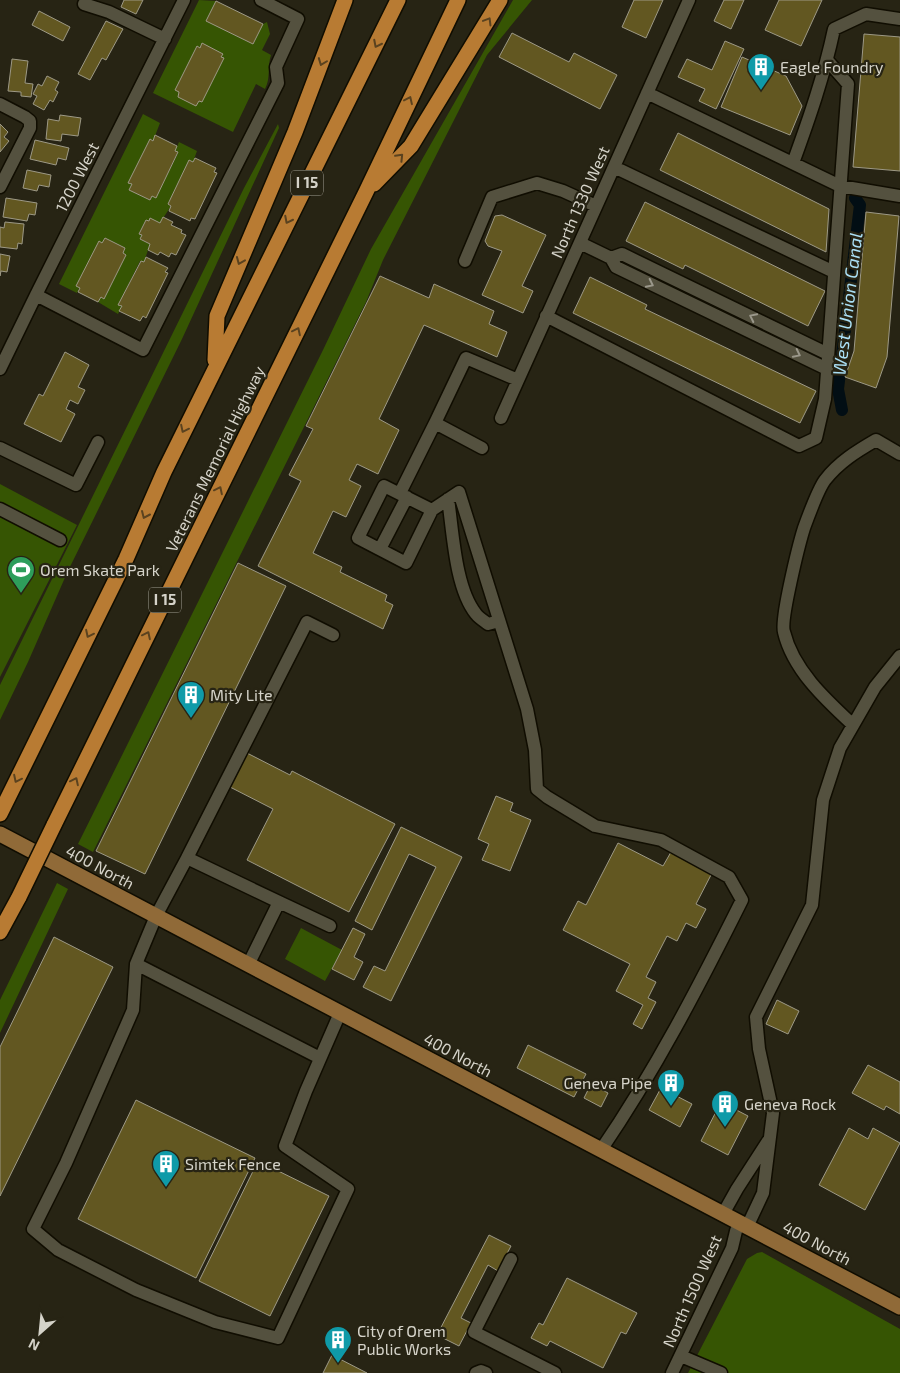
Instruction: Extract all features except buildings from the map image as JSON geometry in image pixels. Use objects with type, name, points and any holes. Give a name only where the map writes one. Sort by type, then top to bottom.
[{"type":"highway","points":[[215,366],[217,316],[295,132],[345,0]]},
{"type":"highway","name":"I 15","points":[[3,807],[126,558],[164,472],[215,366],[398,0]]},
{"type":"highway","name":"Veterans Memorial Highway","points":[[0,932],[19,897],[366,192],[458,0]]},
{"type":"highway","points":[[366,192],[411,146],[500,0]]},
{"type":"main road","name":"400 North","points":[[0,834],[900,1307]]},
{"type":"street","name":"1200 West","points":[[0,369],[184,0]]},
{"type":"street","points":[[36,295],[143,350],[278,83],[276,66],[298,19],[261,0]]},
{"type":"street","name":"North 1330 West","points":[[501,418],[689,0]]},
{"type":"street","points":[[84,4],[109,12],[165,39]]},
{"type":"street","points":[[793,163],[814,106],[834,30],[866,14],[900,19]]},
{"type":"street","points":[[546,316],[799,446],[816,438],[825,399],[848,84],[827,60]]},
{"type":"street","points":[[647,93],[840,186],[900,196]]},
{"type":"street","points":[[0,104],[26,117],[30,121],[30,128],[0,187]]},
{"type":"street","points":[[614,167],[834,272]]},
{"type":"street","points":[[466,261],[492,196],[537,184],[563,191],[596,206]]},
{"type":"street","points":[[580,243],[610,258],[616,267],[827,369]]},
{"type":"street","points":[[610,258],[622,254],[828,354]]},
{"type":"street","points":[[380,550],[435,423],[466,358],[518,380]]},
{"type":"street","points":[[435,423],[482,448]]},
{"type":"street","points":[[853,725],[827,701],[792,657],[783,630],[788,597],[804,528],[824,481],[848,456],[876,440],[900,454]]},
{"type":"street","points":[[0,448],[76,484],[98,442]]},
{"type":"street","points":[[432,510],[384,486],[358,538],[406,563],[432,510],[459,492],[526,709],[535,750],[537,789],[595,826],[661,840],[728,877],[742,900],[699,986],[643,1084],[602,1150]]},
{"type":"street","points":[[448,499],[456,556],[464,591],[476,614],[488,624],[499,621]]},
{"type":"street","points":[[0,509],[60,540]]},
{"type":"street","points":[[333,635],[307,622],[156,916],[136,964],[133,1010],[66,1163],[33,1229],[58,1250],[136,1290],[215,1322],[278,1338],[348,1189],[286,1146],[306,1091],[340,1013]]},
{"type":"street","name":"North 1500 West","points":[[672,1373],[732,1248],[736,1231],[744,1225],[763,1193],[773,1113],[759,1049],[756,1017],[812,905],[823,800],[840,748],[875,686],[900,656]]},
{"type":"street","points":[[187,858],[330,926]]},
{"type":"street","points":[[248,964],[279,902]]},
{"type":"street","points":[[136,964],[320,1058]]},
{"type":"street","points":[[723,1214],[770,1139]]},
{"type":"street","points":[[512,1259],[474,1332],[555,1373]]},
{"type":"street","points":[[681,1356],[721,1373]]},
{"type":"street","points":[[476,1373],[481,1371],[486,1373]]},
{"type":"green space","points":[[199,0],[216,1],[207,21],[253,44],[263,24],[267,22],[270,34],[262,50],[271,55],[267,85],[265,89],[256,84],[233,132],[153,93]]},
{"type":"green space","points":[[513,0],[532,0],[487,55],[383,260],[366,302],[93,852],[78,844],[323,350],[371,249]]},
{"type":"green space","points":[[143,114],[160,123],[153,141],[150,139],[129,182],[132,184],[129,190],[150,200],[152,196],[156,197],[178,153],[175,151],[179,142],[197,151],[193,162],[190,160],[168,204],[171,206],[160,223],[150,219],[149,221],[146,220],[139,234],[142,235],[140,239],[150,244],[144,262],[140,261],[119,304],[122,306],[118,314],[98,302],[101,297],[104,299],[126,255],[123,253],[125,248],[105,238],[102,243],[99,242],[77,293],[59,284]]},
{"type":"green space","points":[[278,124],[279,128],[182,339],[67,573],[0,720],[0,685],[244,188]]},
{"type":"green space","points":[[0,484],[77,525],[0,677]]},
{"type":"green space","points":[[57,883],[68,889],[0,1033],[0,1000]]},
{"type":"green space","points":[[301,928],[342,950],[325,981],[285,959]]},
{"type":"green space","points":[[762,1252],[900,1329],[900,1373],[688,1373],[747,1259]]},
{"type":"waterway","name":"West Union Canal","points":[[842,410],[838,389],[860,205],[855,198]]},
{"type":"place","name":"Eagle Foundry","points":[[761,91]]},
{"type":"place","name":"Orem Skate Park","points":[[21,594]]},
{"type":"place","name":"Mity Lite","points":[[191,719]]},
{"type":"place","name":"Geneva Pipe","points":[[671,1107]]},
{"type":"place","name":"Geneva Rock","points":[[725,1128]]},
{"type":"place","name":"Simtek Fence","points":[[166,1188]]},
{"type":"place","name":"City of Orem Public Works","points":[[338,1364]]}]
